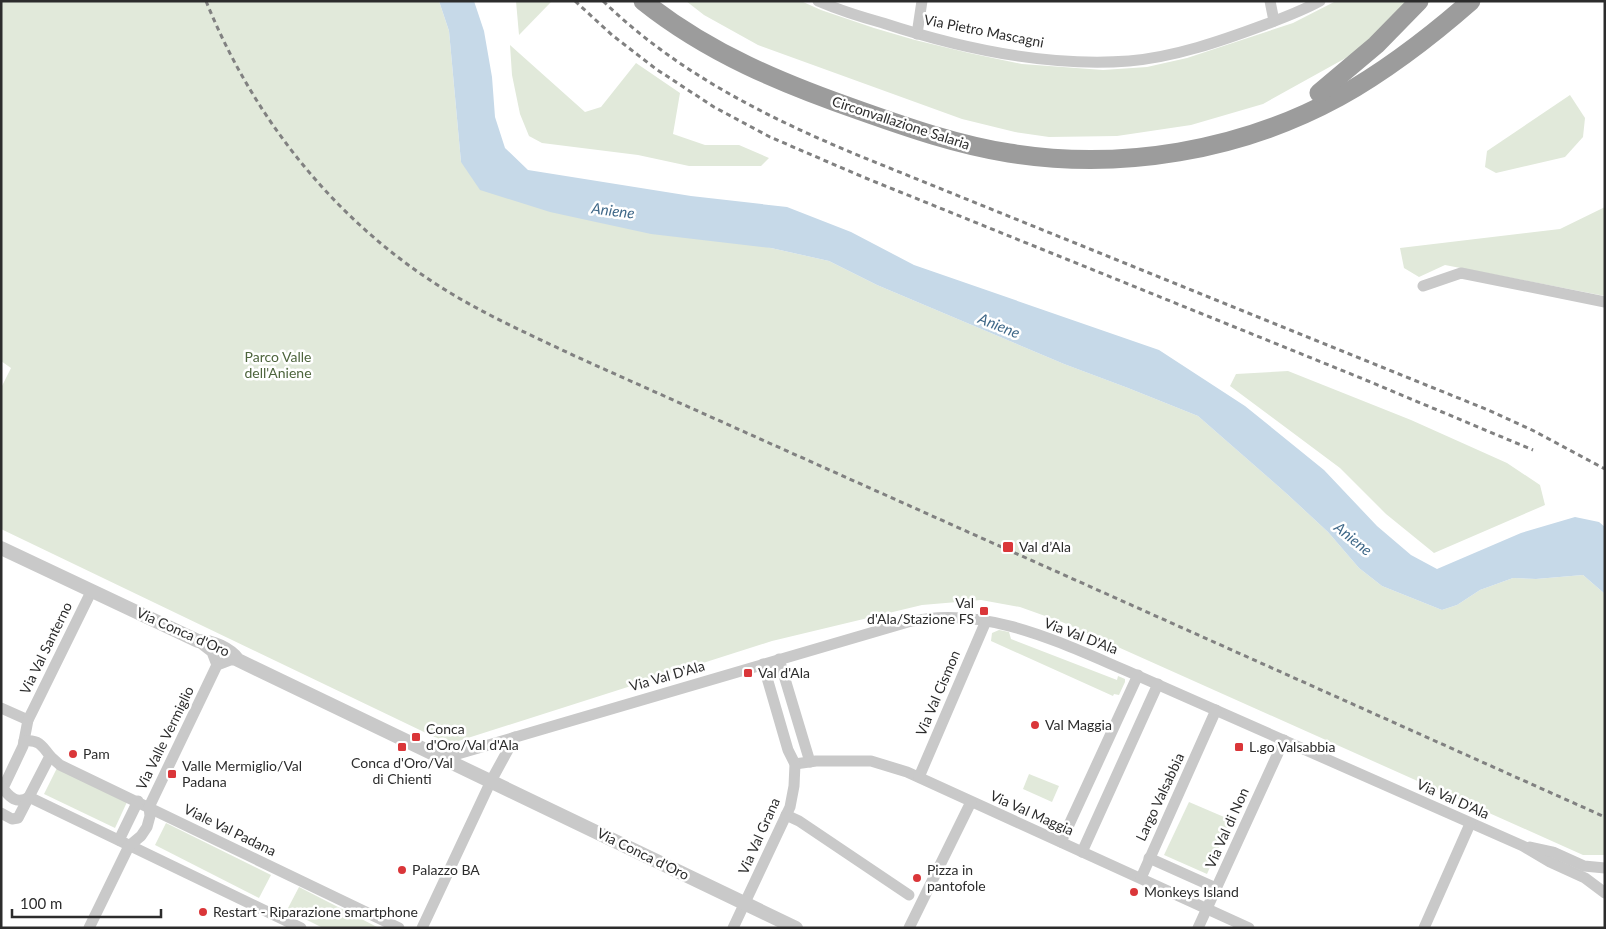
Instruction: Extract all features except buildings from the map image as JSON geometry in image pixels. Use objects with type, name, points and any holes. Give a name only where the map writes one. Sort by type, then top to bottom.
[{"type":"highway","name":"Circonvallazione Salaria","points":[[643,1],[677,26],[730,57],[773,78],[832,101],[920,131],[983,148],[1025,156],[1086,159],[1125,158],[1192,149],[1253,133],[1300,116],[1338,97],[1383,70],[1438,30],[1471,1]]},
{"type":"highway","name":"Circonvallazione Salaria","points":[[664,1],[694,22],[737,46],[775,64],[831,87],[939,125],[977,135],[1033,144],[1101,147],[1171,140],[1245,122],[1319,93],[1370,64],[1400,44],[1453,1]]},
{"type":"highway","points":[[1319,93],[1376,45],[1419,1]]},
{"type":"street","name":"Via Pietro Mascagni","points":[[818,1],[855,15],[917,34],[1019,55],[1075,60],[1118,61],[1153,58],[1195,48],[1274,21],[1320,1]]},
{"type":"street","points":[[917,34],[922,1]]},
{"type":"street","points":[[1270,1],[1274,21]]},
{"type":"street","points":[[1423,286],[1461,274],[1605,302]]},
{"type":"street","name":"Via Conca d'Oro","points":[[1,548],[198,641],[206,641],[226,649],[234,654],[238,660],[796,928]]},
{"type":"street","name":"Via Val Santerno","points":[[2,787],[24,741],[28,720],[92,590]]},
{"type":"street","name":"Via Val D'Ala","points":[[444,758],[916,620],[948,617],[1002,625],[1041,636],[1138,675],[1523,846],[1550,862],[1585,878],[1605,893]]},
{"type":"street","name":"Via Val Cismon","points":[[919,777],[986,622]]},
{"type":"street","points":[[198,641],[212,652],[217,665],[230,660],[238,660]]},
{"type":"street","points":[[779,659],[810,762]]},
{"type":"street","name":"Via Val Grana","points":[[733,928],[790,807],[794,786],[795,764],[788,750],[762,664]]},
{"type":"street","name":"Via Valle Vermiglio","points":[[89,928],[130,846],[141,836],[147,827],[150,816],[149,806],[217,665]]},
{"type":"street","points":[[1062,842],[1138,675]]},
{"type":"street","points":[[1082,852],[1158,684]]},
{"type":"street","points":[[1,708],[28,720]]},
{"type":"street","name":"Largo Valsabbia","points":[[1140,878],[1216,710]]},
{"type":"street","points":[[422,928],[491,781],[515,737]]},
{"type":"street","name":"Viale Val Padana","points":[[24,741],[32,740],[43,745],[50,756],[60,765],[149,806],[399,928]]},
{"type":"street","name":"Via Val di Non","points":[[1198,928],[1284,740]]},
{"type":"street","points":[[1,813],[12,819],[17,819],[50,756]]},
{"type":"street","name":"Via Val Maggia","points":[[795,764],[871,761],[919,777],[1249,928]]},
{"type":"street","points":[[2,787],[16,801],[29,797]]},
{"type":"street","points":[[29,797],[301,928]]},
{"type":"street","name":"Via Valle Vermiglio","points":[[119,840],[138,801]]},
{"type":"street","points":[[909,928],[971,802]]},
{"type":"street","points":[[786,815],[799,821],[909,895]]},
{"type":"street","points":[[1424,928],[1470,824]]},
{"type":"street","points":[[1523,846],[1553,852],[1584,866],[1604,867]]},
{"type":"street","points":[[1149,858],[1216,888]]},
{"type":"green space","name":"Parco Valle dell'Aniene","points":[[1,1],[439,1],[449,31],[461,162],[771,248],[829,261],[877,285],[1064,364],[1198,416],[1328,532],[1359,568],[1382,586],[1442,610],[1457,605],[1480,590],[1513,578],[1536,579],[1583,575],[1605,594],[1605,855],[1583,855],[1062,622],[1020,607],[981,600],[922,605],[772,641],[449,744],[1,529],[1,388],[11,368],[1,361]]},
{"type":"green space","points":[[516,1],[552,1],[519,35]]},
{"type":"green space","points":[[686,1],[801,1],[821,10],[874,28],[969,53],[1022,64],[1103,70],[1147,67],[1187,58],[1293,23],[1336,1],[1432,1],[1344,59],[1263,104],[1191,125],[1117,136],[1049,137],[1015,132],[962,119],[758,45],[704,15]]},
{"type":"green space","points":[[510,45],[585,112],[601,107],[636,63],[680,93],[673,134],[705,145],[739,145],[769,158],[761,166],[689,166],[638,155],[542,143],[529,136],[520,114],[512,75]]},
{"type":"green space","points":[[1570,95],[1585,118],[1583,137],[1565,157],[1496,173],[1485,167],[1487,151]]},
{"type":"green space","points":[[1605,207],[1605,296],[1445,265],[1419,277],[1404,268],[1400,248],[1560,229]]},
{"type":"green space","points":[[1288,371],[1411,420],[1507,463],[1540,485],[1545,505],[1434,553],[1386,514],[1340,468],[1230,386],[1236,374]]},
{"type":"green space","points":[[999,630],[1009,632],[1011,639],[1117,680],[1118,676],[1125,679],[1119,695],[1114,694],[1113,696],[991,641],[992,633]]},
{"type":"green space","points":[[57,768],[127,802],[115,828],[44,794]]},
{"type":"green space","points":[[1029,774],[1059,786],[1052,802],[1023,789]]},
{"type":"green space","points":[[1189,802],[1231,820],[1207,874],[1164,855]]},
{"type":"green space","points":[[166,823],[271,875],[259,898],[155,845]]},
{"type":"green space","points":[[299,887],[379,928],[323,928],[287,910]]},
{"type":"water","name":"Aniene","points":[[439,1],[474,1],[484,31],[492,77],[495,117],[505,148],[528,170],[691,196],[787,207],[851,232],[914,265],[1159,350],[1245,406],[1324,470],[1377,526],[1411,555],[1437,569],[1521,533],[1575,517],[1599,522],[1605,527],[1605,594],[1583,575],[1536,579],[1513,578],[1480,590],[1457,605],[1442,610],[1382,586],[1359,568],[1328,532],[1198,416],[1064,364],[877,285],[829,261],[771,248],[651,234],[550,212],[480,190],[461,162],[449,31]]},
{"type":"railway","points":[[206,1],[226,46],[249,88],[305,168],[338,204],[373,237],[411,267],[467,303],[577,357],[1605,817]]},
{"type":"railway","points":[[575,1],[612,35],[656,69],[714,107],[770,137],[863,177],[1356,376],[1533,450]]},
{"type":"railway","points":[[603,1],[631,26],[690,70],[722,90],[787,124],[855,154],[1488,410],[1532,430],[1605,469]]},
{"type":"place","name":"Val d’Ala","points":[[1008,547]]},
{"type":"place","name":"Val d'Ala/Stazione FS","points":[[984,611]]},
{"type":"place","name":"Val d'Ala","points":[[748,673]]},
{"type":"place","name":"Val Maggia","points":[[1035,725]]},
{"type":"place","name":"Conca d'Oro/Val d'Ala","points":[[416,737]]},
{"type":"place","name":"Conca d'Oro/Val di Chienti","points":[[402,747]]},
{"type":"place","name":"L.go Valsabbia","points":[[1239,747]]},
{"type":"place","name":"Pam","points":[[73,754]]},
{"type":"place","name":"Valle Mermiglio/Val Padana","points":[[172,774]]},
{"type":"place","name":"Palazzo BA","points":[[402,870]]},
{"type":"place","name":"Pizza in pantofole","points":[[917,878]]},
{"type":"place","name":"Monkeys Island","points":[[1134,892]]},
{"type":"place","name":"Restart - Riparazione smartphone","points":[[203,912]]}]
